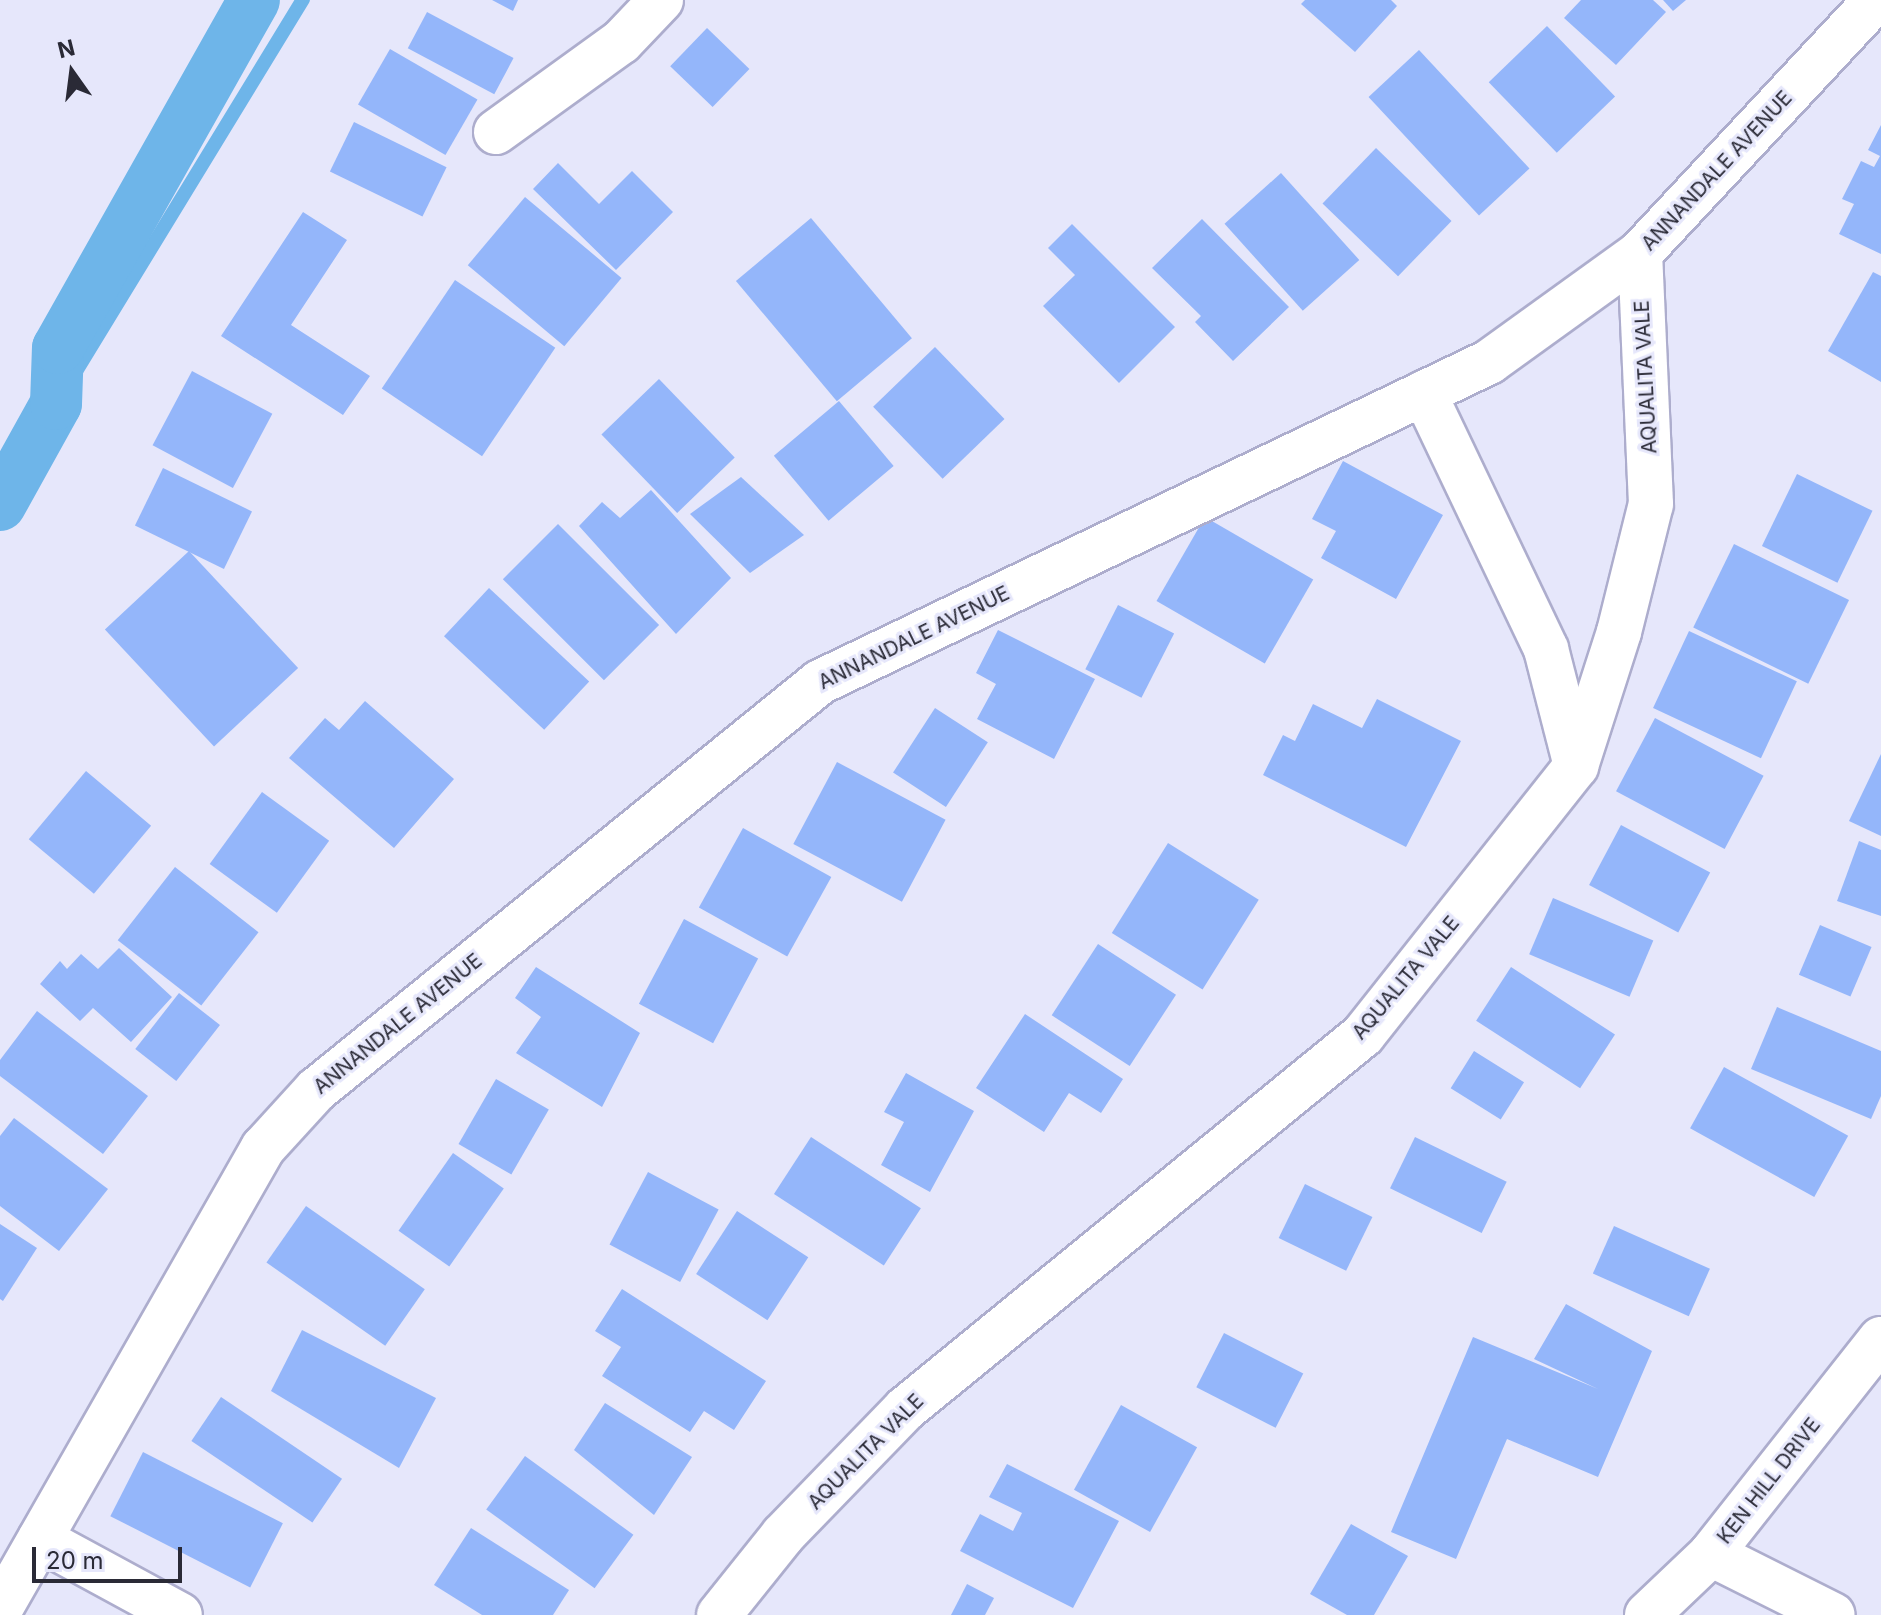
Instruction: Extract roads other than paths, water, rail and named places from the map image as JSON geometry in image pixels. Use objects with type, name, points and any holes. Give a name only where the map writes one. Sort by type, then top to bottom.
[{"type":"street","points":[[496,132],[621,42],[661,0]]},
{"type":"street","name":"ANNANDALE AVENUE","points":[[0,1609],[263,1148],[316,1090],[820,682],[1489,362],[1640,253],[1876,0]]},
{"type":"street","name":"AQUALITA VALE","points":[[719,1615],[783,1535],[905,1409],[1363,1035],[1576,766],[1619,632],[1651,504],[1640,253]]},
{"type":"street","points":[[1424,393],[1546,649],[1576,766]]},
{"type":"street","name":"KEN HILL DRIVE","points":[[1647,1615],[1711,1554],[1881,1339]]},
{"type":"street","points":[[40,1539],[180,1615]]},
{"type":"street","points":[[1711,1554],[1833,1615]]},
{"type":"waterway","points":[[0,505],[56,404],[58,348],[254,0]]},
{"type":"waterway","points":[[56,404],[303,0]]}]
